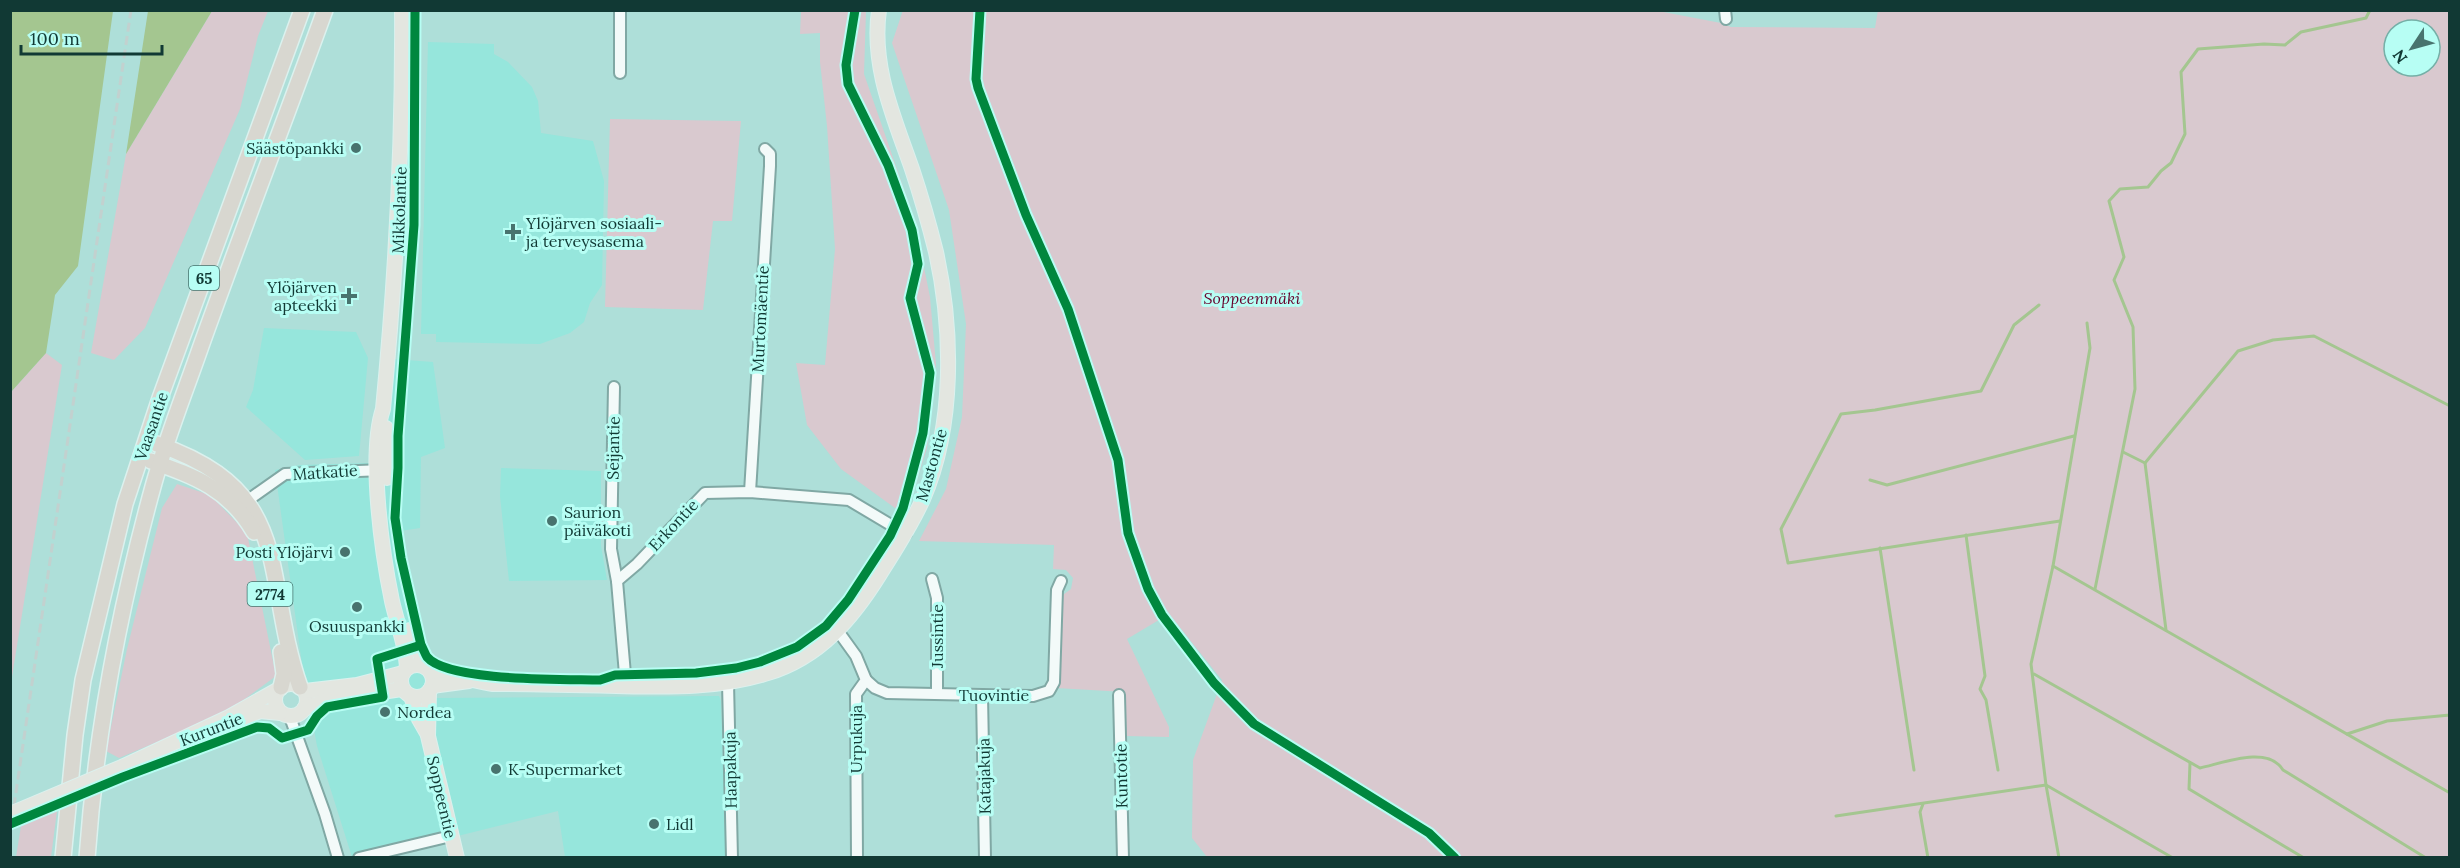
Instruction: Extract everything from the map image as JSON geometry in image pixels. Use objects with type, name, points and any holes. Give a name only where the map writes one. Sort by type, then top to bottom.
[{"type":"highway","name":"Vaasantie","points":[[63,858],[75,735],[84,680],[110,559],[146,440],[302,10]]},
{"type":"highway","name":"Vaasantie","points":[[87,858],[94,781],[110,673],[134,562],[160,465],[219,294],[325,10]]},
{"type":"highway","name":"2774","points":[[146,440],[166,447],[212,471],[260,521],[267,538],[284,627],[302,689]]},
{"type":"highway","name":"2774","points":[[140,458],[204,482],[242,504],[261,548],[283,659],[284,674],[280,688]]},
{"type":"main road","name":"Mikkolantie","points":[[402,10],[403,104],[398,238],[383,410],[386,420],[379,505],[388,581],[406,648],[405,671]]},
{"type":"main road","name":"Mastontie","points":[[429,680],[493,684],[685,687],[728,683],[770,673],[793,663],[821,646],[838,631],[866,596],[906,534],[923,498],[936,457],[946,404],[948,357],[945,311],[936,255],[923,202],[881,77],[877,49],[879,10]]},
{"type":"main road","name":"Mikkolantie","points":[[382,470],[397,580],[414,646],[429,680]]},
{"type":"main road","points":[[302,689],[307,700],[300,714],[285,715],[274,703],[280,688],[290,684],[302,689],[357,686],[419,665],[429,680],[421,697],[406,693],[326,700],[304,709]]},
{"type":"main road","points":[[405,671],[400,681],[406,693]]},
{"type":"main road","name":"Soppeentie","points":[[429,680],[428,736],[457,858]]},
{"type":"main road","name":"Kuruntie","points":[[10,814],[148,756],[229,717],[280,688]]},
{"type":"main road","name":"Soppeentie","points":[[406,693],[428,736]]},
{"type":"main road","name":"Kuruntie","points":[[148,756],[172,750],[250,714],[266,711],[285,715]]},
{"type":"street","points":[[620,10],[620,74]]},
{"type":"street","name":"Murtomäentie","points":[[750,492],[770,166],[770,154],[765,149]]},
{"type":"street","name":"Seijantie","points":[[614,387],[611,549],[617,581]]},
{"type":"street","name":"Matkatie","points":[[242,504],[285,474],[382,470]]},
{"type":"street","name":"Erkontie","points":[[617,581],[637,564],[699,496],[711,491],[849,500],[906,534]]},
{"type":"street","name":"Jussintie","points":[[932,579],[938,598],[937,694]]},
{"type":"street","points":[[617,581],[626,686]]},
{"type":"street","name":"Tuovintie","points":[[866,680],[875,688],[887,693],[1033,696],[1049,691],[1054,682],[1057,590],[1061,582]]},
{"type":"street","name":"Urpukuja","points":[[838,631],[856,656],[866,680],[856,694],[857,858]]},
{"type":"street","name":"Haapakuja","points":[[728,683],[732,858]]},
{"type":"street","name":"Kuntotie","points":[[1119,694],[1122,858]]},
{"type":"street","name":"Katajakuja","points":[[982,695],[985,858]]},
{"type":"street","points":[[285,715],[322,805],[338,858]]},
{"type":"street","points":[[360,858],[451,836]]},
{"type":"shaded area","points":[[11,10],[113,11],[78,266],[55,295],[46,353],[11,392]]},
{"type":"shaded area","points":[[148,11],[212,11],[126,154]]},
{"type":"shaded area","name":"Ylöjärven sosiaali- ja terveysasema","points":[[428,42],[494,44],[494,54],[508,62],[532,87],[538,101],[541,133],[593,141],[604,181],[602,285],[590,303],[584,322],[570,333],[540,344],[436,342],[436,334],[421,334]]},
{"type":"shaded area","points":[[264,328],[356,332],[368,358],[359,456],[305,460],[246,407],[253,390]]},
{"type":"shaded area","points":[[380,358],[433,362],[445,448],[421,457],[420,528],[394,532],[414,636],[435,698],[719,696],[726,857],[565,857],[558,811],[373,857],[352,857],[317,746],[301,657],[275,470],[300,465],[372,463]]},
{"type":"shaded area","name":"Saurion päiväkoti","points":[[501,468],[601,471],[601,546],[607,580],[509,581],[500,496]]},
{"type":"green space","name":"Soppeenmäki","points":[[903,10],[1653,10],[1731,27],[1875,28],[1878,10],[2449,11],[2449,857],[1207,857],[1192,838],[1193,760],[1222,680],[1169,614],[1127,639],[1169,727],[1169,737],[1126,736],[1125,692],[1056,688],[1060,597],[1071,589],[1073,578],[1066,570],[1053,569],[1054,545],[919,541],[946,489],[962,417],[966,324],[949,210],[892,43]]},
{"type":"green space","points":[[212,11],[268,11],[258,36],[240,109],[145,328],[114,360],[91,353],[126,154]]},
{"type":"green space","points":[[801,11],[866,11],[864,74],[914,218],[930,297],[936,364],[927,448],[910,503],[895,508],[841,469],[807,425],[796,363],[825,365],[835,249],[827,126],[820,62],[820,33],[800,34]]},
{"type":"green space","points":[[610,119],[741,121],[732,221],[713,221],[703,310],[605,307]]},
{"type":"green space","points":[[46,353],[62,365],[11,683],[11,392]]},
{"type":"green space","points":[[177,484],[210,495],[247,533],[276,676],[226,713],[119,758],[106,751],[127,649],[162,508]]},
{"type":"green space","points":[[57,811],[51,857],[16,857],[21,826]]},
{"type":"waterway","points":[[2095,589],[2135,389],[2133,327],[2114,280],[2124,257],[2109,201],[2120,189],[2148,187],[2171,163],[2185,134],[2181,72],[2198,49],[2264,44],[2285,45],[2301,32],[2366,18],[2370,10]]},
{"type":"waterway","points":[[2039,305],[2014,325],[1981,391],[1841,414],[1781,529],[1788,563],[2060,521]]},
{"type":"waterway","points":[[2059,858],[2046,785],[2031,664],[2053,566],[2090,348],[2087,323]]},
{"type":"waterway","points":[[2145,463],[2238,351],[2273,340],[2314,336],[2450,406]]},
{"type":"waterway","points":[[1870,480],[1887,485],[2074,436]]},
{"type":"waterway","points":[[2123,452],[2145,463],[2166,630]]},
{"type":"waterway","points":[[1966,535],[1985,676],[1980,689],[1986,700],[1998,770]]},
{"type":"waterway","points":[[1880,548],[1914,770]]},
{"type":"waterway","points":[[2053,566],[2450,793]]},
{"type":"waterway","points":[[2034,674],[2200,768],[2244,758],[2267,758],[2426,858]]},
{"type":"waterway","points":[[2347,734],[2387,721],[2450,715]]},
{"type":"waterway","points":[[2190,763],[2189,789],[2304,858]]},
{"type":"waterway","points":[[1836,816],[2046,785],[2173,858]]},
{"type":"waterway","points":[[1923,804],[1920,812],[1928,858]]},
{"type":"railway","points":[[10,833],[131,10]]},
{"type":"cycle path","points":[[415,10],[414,225],[398,436],[395,518],[401,558],[421,645],[427,657],[439,665],[458,671],[509,678],[600,680],[615,675],[696,673],[736,668],[760,662],[797,647],[826,626],[848,600],[890,536],[903,508],[923,433],[930,373],[910,298],[918,264],[912,230],[888,165],[848,84],[846,65],[855,10]]},
{"type":"cycle path","points":[[980,10],[976,79],[978,88],[1026,215],[1068,309],[1118,460],[1128,533],[1148,589],[1162,615],[1214,683],[1254,724],[1429,833],[1455,858]]},
{"type":"cycle path","points":[[10,824],[123,777],[257,727],[269,728],[282,738],[308,730],[317,716],[327,707],[383,697],[377,659],[421,645]]},
{"type":"place","name":"Säästöpankki","points":[[356,148]]},
{"type":"place","name":"Ylöjärven sosiaali- ja terveysasema","points":[[513,232]]},
{"type":"place","name":"Ylöjärven apteekki","points":[[349,296]]},
{"type":"place","name":"Saurion päiväkoti","points":[[552,521]]},
{"type":"place","name":"Posti Ylöjärvi","points":[[345,552]]},
{"type":"place","name":"Osuuspankki","points":[[357,607]]},
{"type":"place","name":"Nordea","points":[[385,712]]},
{"type":"place","name":"K-Supermarket","points":[[496,769]]},
{"type":"place","name":"Lidl","points":[[654,824]]}]
